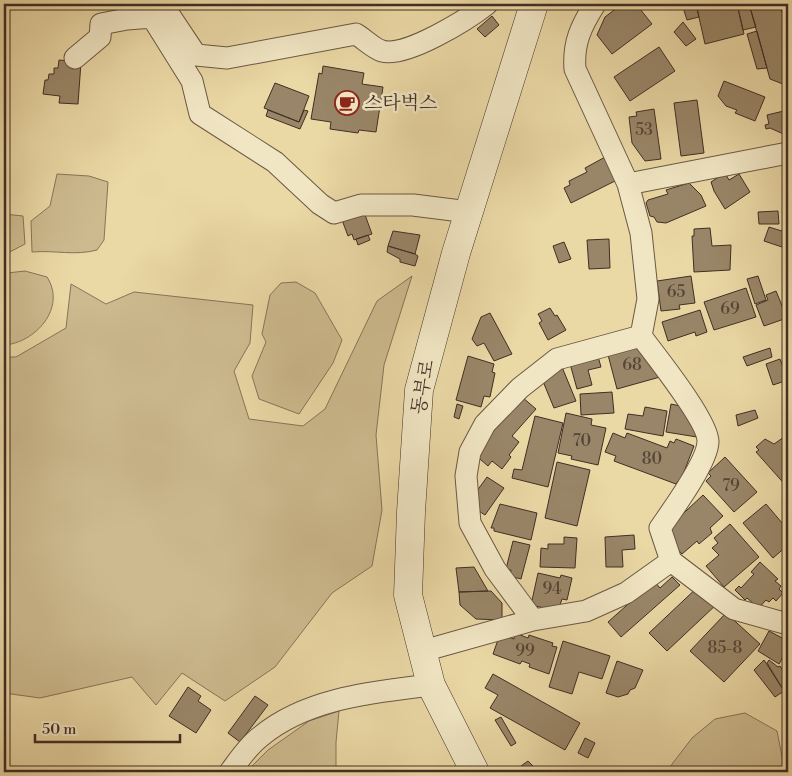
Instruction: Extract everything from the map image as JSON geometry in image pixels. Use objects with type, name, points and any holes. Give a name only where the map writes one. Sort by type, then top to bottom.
[{"type":"main road","name":"동부로","points":[[475,772],[431,685],[408,595],[419,390],[468,215],[534,4]]},
{"type":"street","points":[[162,4],[196,55],[227,58],[356,34],[381,51],[402,51],[464,22],[487,4]]},
{"type":"street","points":[[595,4],[577,36],[574,51],[575,69],[628,184],[641,233],[648,299],[642,336],[701,421],[708,440],[706,455],[660,528],[671,560],[734,609],[784,623]]},
{"type":"street","points":[[75,58],[100,37],[101,24],[127,18],[152,17],[192,81],[200,114],[276,162],[320,204],[334,213],[361,205],[413,205],[461,211],[468,215]]},
{"type":"street","points":[[628,184],[788,153]]},
{"type":"street","points":[[533,620],[495,568],[470,523],[466,476],[470,452],[485,424],[520,388],[557,359],[642,336]]},
{"type":"street","points":[[422,651],[533,620],[586,611],[626,593],[671,560]]},
{"type":"street","points":[[230,772],[260,737],[286,719],[309,709],[382,691],[431,685]]},
{"type":"shaded area","points":[[57,174],[89,176],[108,182],[104,240],[97,250],[81,253],[32,252],[31,221],[50,206]]},
{"type":"shaded area","points":[[4,214],[23,216],[25,244],[4,255]]},
{"type":"shaded area","points":[[25,271],[47,277],[52,289],[53,300],[50,312],[45,322],[37,331],[16,343],[4,345],[4,276],[7,273]]},
{"type":"shaded area","points":[[412,276],[384,365],[376,435],[382,510],[372,566],[332,593],[275,667],[225,701],[182,673],[156,705],[132,677],[40,698],[4,693],[4,357],[16,357],[66,328],[71,284],[106,304],[134,292],[253,305],[250,343],[234,371],[249,419],[303,426],[325,409],[377,301]]},
{"type":"shaded area","points":[[296,282],[315,293],[342,340],[333,363],[299,414],[259,399],[252,376],[266,342],[262,334],[270,295],[281,283]]},
{"type":"shaded area","points":[[339,711],[336,772],[246,772],[268,750],[309,721]]},
{"type":"shaded area","points":[[745,713],[777,731],[785,772],[666,772],[692,738],[715,719]]},
{"type":"building","points":[[622,4],[636,4],[652,24],[612,54],[597,35],[605,17]]},
{"type":"building","points":[[682,4],[696,4],[699,17],[687,20]]},
{"type":"building","points":[[696,4],[737,4],[744,34],[705,44]]},
{"type":"building","points":[[737,4],[749,4],[756,27],[743,30]]},
{"type":"building","points":[[749,4],[780,4],[788,34],[788,86],[770,79]]},
{"type":"building","points":[[492,16],[499,25],[485,37],[477,29]]},
{"type":"building","points":[[683,22],[696,39],[686,46],[674,32]]},
{"type":"building","points":[[757,31],[767,68],[757,69],[747,34]]},
{"type":"building","points":[[659,47],[675,71],[630,101],[614,77]]},
{"type":"building","points":[[59,60],[81,62],[78,104],[59,103],[60,96],[43,94],[45,80],[48,80],[49,74],[54,74],[54,68],[58,68]]},
{"type":"building","name":"스타벅스","points":[[323,66],[364,73],[362,84],[383,87],[376,132],[359,130],[358,133],[330,129],[331,122],[311,119],[319,73],[322,74]]},
{"type":"building","points":[[724,81],[765,97],[755,121],[735,113],[737,110],[726,106],[718,96]]},
{"type":"building","points":[[275,83],[309,96],[299,122],[264,108]]},
{"type":"building","points":[[697,100],[704,153],[681,156],[674,103]]},
{"type":"building","points":[[654,109],[661,159],[645,161],[632,143],[629,117],[637,116],[636,112]]},
{"type":"building","points":[[268,110],[299,122],[304,110],[308,111],[300,129],[266,116]]},
{"type":"building","points":[[788,110],[788,136],[770,128],[766,129],[765,125],[769,124],[767,115]]},
{"type":"building","points":[[607,156],[619,179],[571,203],[564,188],[570,185],[569,181],[587,172],[585,168]]},
{"type":"building","points":[[725,173],[729,180],[739,174],[750,192],[725,209],[711,182]]},
{"type":"building","points":[[689,183],[701,195],[706,206],[666,223],[657,222],[654,217],[650,216],[646,203],[648,200],[668,194],[666,190]]},
{"type":"building","points":[[778,211],[779,224],[759,224],[758,212]]},
{"type":"building","points":[[364,212],[372,234],[354,240],[352,234],[348,236],[342,220]]},
{"type":"building","points":[[769,227],[788,233],[788,249],[764,241]]},
{"type":"building","points":[[710,228],[712,246],[731,245],[730,270],[694,272],[692,236],[694,236],[694,229]]},
{"type":"building","points":[[393,231],[420,235],[415,254],[388,246]]},
{"type":"building","points":[[368,235],[370,240],[358,245],[356,239]]},
{"type":"building","points":[[609,239],[610,268],[589,269],[587,240]]},
{"type":"building","points":[[564,242],[571,259],[559,263],[553,246]]},
{"type":"building","points":[[388,246],[418,256],[415,266],[400,262],[400,259],[387,252]]},
{"type":"building","points":[[691,276],[695,303],[679,305],[680,309],[661,311],[657,281]]},
{"type":"building","points":[[758,276],[766,300],[755,304],[747,279]]},
{"type":"building","points":[[746,288],[756,317],[714,330],[704,302]]},
{"type":"building","points":[[776,291],[787,318],[764,326],[756,305],[768,300],[766,295]]},
{"type":"building","points":[[550,308],[555,316],[557,315],[566,330],[548,340],[539,323],[542,321],[538,314]]},
{"type":"building","points":[[700,310],[707,332],[696,336],[695,332],[668,341],[662,322]]},
{"type":"building","points":[[490,313],[512,354],[494,361],[484,343],[477,346],[472,339],[481,317]]},
{"type":"building","points":[[632,345],[647,352],[660,377],[617,389],[607,351]]},
{"type":"building","points":[[770,348],[772,357],[747,366],[743,357]]},
{"type":"building","points":[[597,353],[601,367],[588,370],[592,385],[577,389],[569,360]]},
{"type":"building","points":[[468,356],[494,364],[492,372],[495,373],[490,397],[484,396],[481,407],[456,400]]},
{"type":"building","points":[[780,359],[788,380],[773,385],[766,364]]},
{"type":"building","points":[[562,367],[576,401],[554,408],[542,379]]},
{"type":"building","points":[[612,392],[614,413],[581,415],[580,394]]},
{"type":"building","points":[[522,397],[536,409],[512,436],[519,442],[509,455],[511,457],[502,469],[492,461],[488,466],[473,453]]},
{"type":"building","points":[[457,404],[463,406],[459,419],[454,417]]},
{"type":"building","points":[[671,404],[685,407],[697,437],[666,432]]},
{"type":"building","points":[[645,407],[667,411],[663,436],[625,429],[628,414],[643,416]]},
{"type":"building","points":[[755,410],[758,418],[738,426],[736,415]]},
{"type":"building","points":[[566,413],[592,419],[591,425],[606,428],[598,465],[571,459],[572,456],[558,453]]},
{"type":"building","points":[[535,416],[563,423],[548,487],[512,478],[514,469],[522,470]]},
{"type":"building","points":[[613,433],[625,438],[627,433],[667,448],[670,441],[674,443],[676,439],[694,446],[680,482],[678,481],[676,484],[614,461],[616,456],[605,452]]},
{"type":"building","points":[[787,435],[788,488],[756,452],[759,450],[756,447],[765,439],[774,444]]},
{"type":"building","points":[[725,457],[757,492],[734,512],[706,481],[711,476],[708,473]]},
{"type":"building","points":[[557,462],[590,470],[577,526],[545,518]]},
{"type":"building","points":[[487,477],[504,488],[485,515],[471,506],[474,495]]},
{"type":"building","points":[[703,495],[723,516],[710,528],[712,533],[699,544],[697,541],[682,554],[669,540],[670,526]]},
{"type":"building","points":[[500,504],[537,513],[531,540],[494,531],[494,528],[491,528]]},
{"type":"building","points":[[766,504],[788,530],[788,545],[773,558],[743,523]]},
{"type":"building","points":[[730,524],[759,557],[724,587],[706,566],[719,555],[712,548],[718,543],[714,538]]},
{"type":"building","points":[[634,535],[635,549],[622,550],[623,567],[606,567],[605,537]]},
{"type":"building","points":[[564,537],[577,538],[575,568],[540,567],[541,548],[548,549],[548,544],[564,544]]},
{"type":"building","points":[[513,541],[530,545],[521,579],[510,576],[511,570],[506,569]]},
{"type":"building","points":[[760,562],[778,579],[775,581],[781,586],[779,589],[783,593],[776,601],[773,598],[769,602],[766,600],[757,610],[755,605],[747,598],[745,600],[735,590],[739,586],[741,588],[754,574],[751,572]]},
{"type":"building","points":[[474,567],[488,591],[459,592],[456,568]]},
{"type":"building","points":[[538,573],[560,578],[561,575],[572,578],[567,600],[562,599],[559,608],[554,610],[531,605]]},
{"type":"building","points":[[672,577],[680,585],[621,637],[608,622],[654,581],[660,588]]},
{"type":"building","points":[[701,584],[718,603],[667,651],[649,633]]},
{"type":"building","points":[[491,591],[502,603],[502,620],[476,619],[460,605],[459,592]]},
{"type":"building","points":[[726,613],[760,644],[724,682],[690,651]]},
{"type":"building","points":[[769,631],[784,639],[788,633],[788,648],[779,664],[758,651]]},
{"type":"building","points":[[515,633],[528,638],[529,635],[553,643],[552,646],[557,647],[549,674],[529,667],[530,664],[522,661],[520,664],[493,654],[500,634],[514,639]]},
{"type":"building","points":[[563,641],[610,656],[602,679],[579,672],[572,694],[549,687]]},
{"type":"building","points":[[764,660],[784,691],[775,697],[754,670]]},
{"type":"building","points":[[769,660],[778,667],[780,666],[788,679],[788,688],[784,691],[767,663]]},
{"type":"building","points":[[617,661],[643,670],[635,688],[630,690],[628,694],[618,697],[606,693]]},
{"type":"building","points":[[493,674],[580,723],[565,750],[490,708],[498,695],[485,688]]},
{"type":"building","points":[[188,687],[201,696],[198,701],[211,710],[196,733],[169,716]]},
{"type":"building","points":[[255,696],[268,705],[240,742],[228,733]]},
{"type":"building","points":[[501,717],[516,743],[511,746],[495,720]]},
{"type":"building","points":[[585,738],[595,743],[588,758],[578,753]]},
{"type":"building","points":[[528,761],[537,770],[526,772],[521,766]]},
{"type":"place","name":"스타벅스","points":[[347,103]]}]
